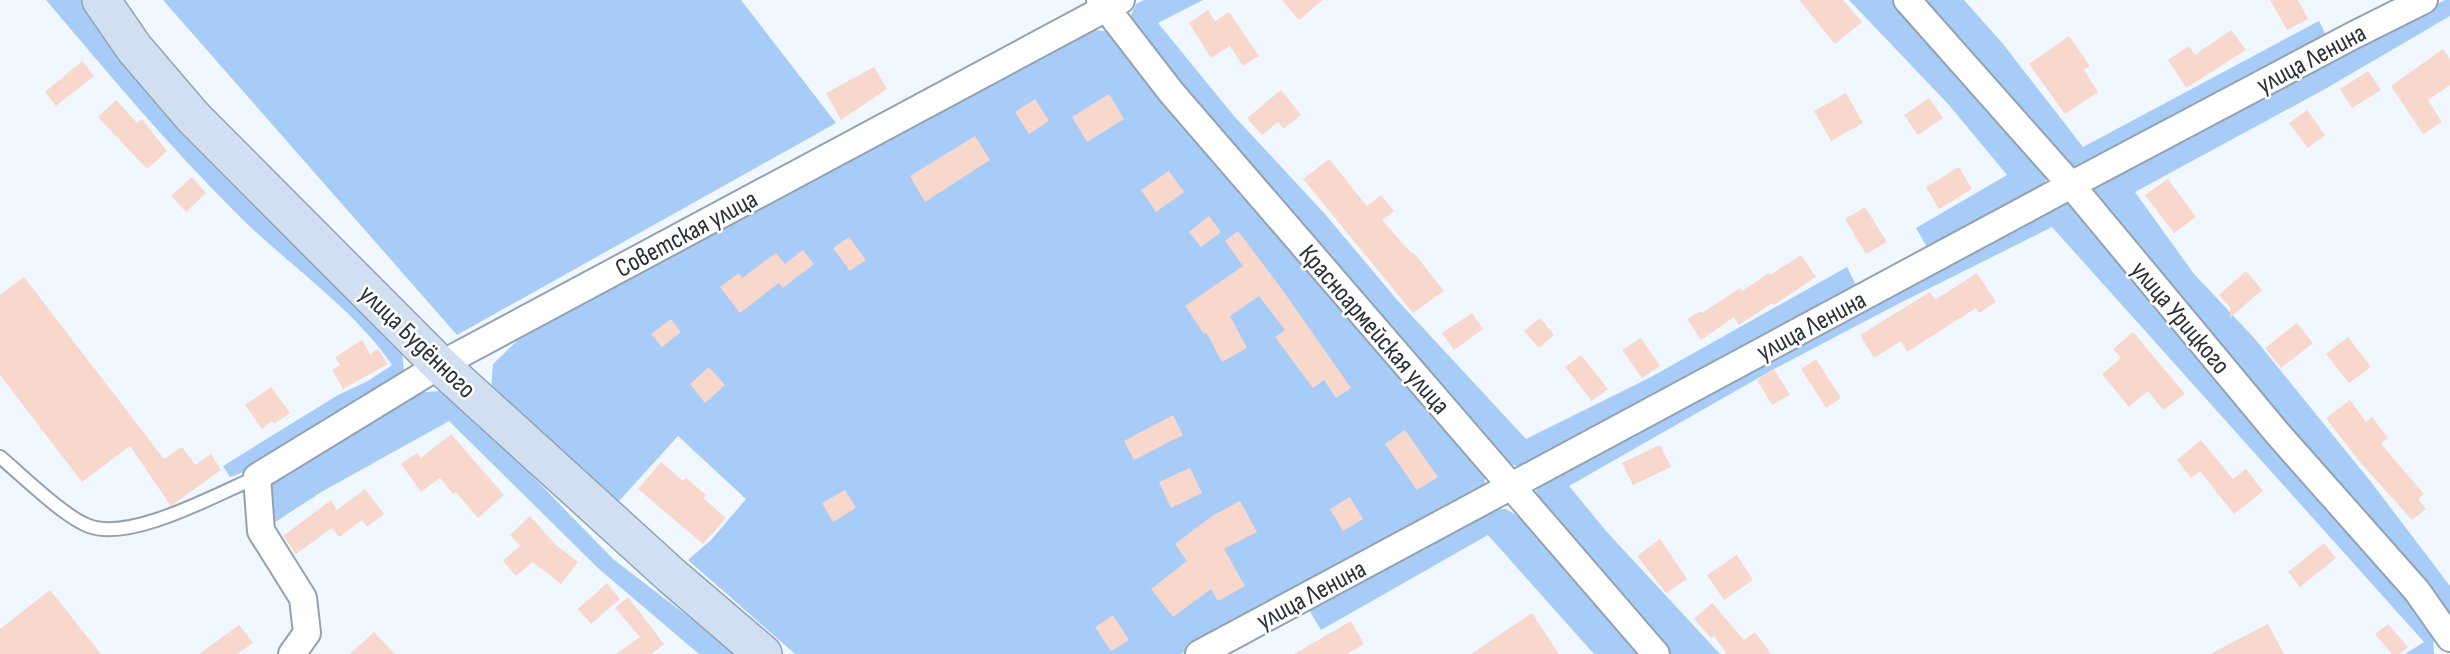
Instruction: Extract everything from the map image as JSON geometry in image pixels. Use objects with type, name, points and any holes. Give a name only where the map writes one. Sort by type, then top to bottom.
[{"type":"street","name":"улица Будённого","points":[[101,0],[134,47],[193,117],[439,365],[673,578],[763,654]]},
{"type":"street","name":"улица Урицкого","points":[[1907,0],[2071,186],[2278,434],[2417,591],[2450,638]]},
{"type":"street","name":"улица Ленина","points":[[1199,654],[2071,186],[2424,0]]},
{"type":"street","name":"Советская улица","points":[[257,477],[439,365],[1109,2]]},
{"type":"street","name":"Красноармейская улица","points":[[1109,2],[1171,92],[1656,654]]},
{"type":"street","points":[[257,477],[261,531],[303,598],[307,633],[292,654]]},
{"type":"lane","points":[[0,457],[70,516],[91,527],[109,529],[119,529],[171,515],[257,477]]},
{"type":"shaded area","points":[[46,0],[82,0],[128,69],[389,336],[402,353],[404,371],[391,386],[275,460],[230,477],[223,466],[392,365],[338,304],[254,231],[210,187]]},
{"type":"shaded area","points":[[163,0],[741,0],[836,123],[457,335]]},
{"type":"shaded area","points":[[1144,0],[1203,0],[1158,23],[1234,116],[1324,213],[1398,301],[1526,439],[1651,377],[1847,267],[1858,289],[1521,467],[1507,463],[1136,34],[1130,17],[1136,4]]},
{"type":"shaded area","points":[[1849,0],[1896,0],[2048,176],[2039,193],[1928,249],[1916,228],[2007,175],[1949,105]]},
{"type":"shaded area","points":[[1917,0],[1964,0],[2003,44],[2083,147],[2319,21],[2326,35],[2152,133],[2083,164],[2067,167]]},
{"type":"shaded area","points":[[2445,0],[2450,0],[2450,16],[2325,89],[2135,192],[2194,274],[2255,339],[2371,482],[2450,586],[2450,616],[2252,387],[2093,189],[2096,182],[2161,151]]},
{"type":"shaded area","points":[[1088,30],[1109,31],[1484,471],[1485,485],[1477,495],[1181,654],[795,654],[688,560],[711,540],[746,499],[678,436],[619,501],[505,411],[491,391],[493,364],[518,340],[581,305],[643,263]]},
{"type":"shaded area","points":[[2067,202],[2084,211],[2427,621],[2433,634],[2434,654],[2405,654],[2424,642],[2052,227],[1774,369],[1569,486],[1606,531],[1720,654],[1671,654],[1539,504],[1536,491],[1547,475]]},
{"type":"shaded area","points":[[440,391],[505,448],[613,559],[737,654],[699,654],[599,569],[449,421],[323,491],[266,528],[261,488],[413,393]]},
{"type":"shaded area","points":[[1506,509],[1520,517],[1638,654],[1594,654],[1488,535],[1321,630],[1309,610],[1487,510]]},
{"type":"building","points":[[1282,0],[1323,0],[1299,20]]},
{"type":"building","points":[[1799,0],[1843,0],[1862,22],[1835,44]]},
{"type":"building","points":[[2270,0],[2298,0],[2308,19],[2287,30]]},
{"type":"building","points":[[1208,10],[1215,21],[1229,12],[1259,56],[1243,66],[1230,46],[1211,58],[1189,23]]},
{"type":"building","points":[[2231,30],[2246,50],[2186,88],[2168,60],[2189,46],[2195,55]]},
{"type":"building","points":[[2069,36],[2090,66],[2084,70],[2098,92],[2065,114],[2029,64]]},
{"type":"building","points":[[2443,49],[2450,59],[2450,85],[2428,100],[2442,122],[2423,134],[2391,86]]},
{"type":"building","points":[[82,61],[94,76],[56,106],[45,92]]},
{"type":"building","points":[[874,67],[887,89],[841,120],[826,93]]},
{"type":"building","points":[[2368,71],[2381,90],[2352,108],[2340,89]]},
{"type":"building","points":[[1281,90],[1301,115],[1283,129],[1278,122],[1262,135],[1247,118]]},
{"type":"building","points":[[1846,93],[1863,123],[1831,141],[1814,111]]},
{"type":"building","points":[[1109,94],[1124,119],[1087,142],[1072,117]]},
{"type":"building","points":[[1929,98],[1943,118],[1918,135],[1904,115]]},
{"type":"building","points":[[1035,99],[1049,121],[1029,134],[1015,112]]},
{"type":"building","points":[[116,100],[137,123],[142,119],[167,151],[147,169],[98,117]]},
{"type":"building","points":[[2307,110],[2325,135],[2308,148],[2289,123]]},
{"type":"building","points":[[975,136],[990,160],[925,202],[910,176]]},
{"type":"building","points":[[1329,159],[1367,206],[1381,195],[1394,211],[1382,220],[1411,253],[1413,252],[1444,291],[1413,313],[1303,179]]},
{"type":"building","points":[[1959,167],[1972,189],[1939,209],[1926,187]]},
{"type":"building","points":[[1169,171],[1184,192],[1156,212],[1141,190]]},
{"type":"building","points":[[192,177],[206,193],[186,212],[171,196]]},
{"type":"building","points":[[2168,179],[2196,217],[2174,233],[2145,195]]},
{"type":"building","points":[[1865,207],[1887,242],[1866,254],[1845,219]]},
{"type":"building","points":[[1209,216],[1221,232],[1201,247],[1189,232]]},
{"type":"building","points":[[1238,231],[1351,388],[1336,398],[1324,380],[1313,388],[1275,337],[1285,330],[1259,296],[1230,316],[1247,348],[1222,362],[1206,332],[1204,334],[1185,306],[1243,266],[1225,241]]},
{"type":"building","points":[[849,237],[866,260],[850,271],[833,248]]},
{"type":"building","points":[[803,250],[814,264],[783,288],[779,283],[740,313],[720,287],[739,273],[742,278],[776,253],[785,264]]},
{"type":"building","points":[[1801,255],[1816,277],[1739,325],[1734,317],[1701,340],[1687,319],[1701,311],[1702,313],[1740,288],[1742,291]]},
{"type":"building","points":[[2246,271],[2262,290],[2230,318],[2230,307],[2219,295]]},
{"type":"building","points":[[1977,273],[1996,302],[1979,313],[1976,308],[1907,352],[1901,341],[1874,358],[1860,335],[1930,292],[1935,300]]},
{"type":"building","points":[[24,277],[164,459],[182,447],[195,465],[211,454],[221,470],[171,506],[130,446],[82,482],[0,375],[0,295]]},
{"type":"building","points":[[1472,313],[1483,329],[1454,350],[1442,333]]},
{"type":"building","points":[[1540,318],[1554,335],[1539,348],[1524,331]]},
{"type":"building","points":[[671,319],[681,332],[662,347],[651,334]]},
{"type":"building","points":[[2297,323],[2313,343],[2281,368],[2265,348]]},
{"type":"building","points":[[2133,332],[2185,394],[2163,410],[2148,391],[2129,407],[2102,374],[2121,358],[2113,349]]},
{"type":"building","points":[[2348,337],[2371,367],[2349,383],[2326,354]]},
{"type":"building","points":[[1641,338],[1660,366],[1642,378],[1622,350]]},
{"type":"building","points":[[362,340],[370,354],[378,349],[388,364],[343,389],[332,370],[340,365],[335,357]]},
{"type":"building","points":[[1581,355],[1608,389],[1592,401],[1565,367]]},
{"type":"building","points":[[1816,359],[1841,398],[1826,408],[1801,369]]},
{"type":"building","points":[[709,367],[725,385],[705,403],[690,384]]},
{"type":"building","points":[[1774,369],[1790,395],[1772,405],[1757,380]]},
{"type":"building","points":[[271,387],[290,413],[262,429],[245,405]]},
{"type":"building","points":[[2350,400],[2366,422],[2372,417],[2388,438],[2381,444],[2424,494],[2418,499],[2426,509],[2412,520],[2359,461],[2326,418]]},
{"type":"building","points":[[1173,415],[1183,435],[1134,460],[1124,441]]},
{"type":"building","points":[[1405,430],[1438,477],[1417,490],[1385,444]]},
{"type":"building","points":[[451,434],[504,495],[478,518],[440,478],[421,492],[401,464],[417,453],[421,458]]},
{"type":"building","points":[[2201,440],[2233,479],[2246,469],[2263,491],[2234,514],[2200,471],[2191,478],[2177,460]]},
{"type":"building","points":[[1660,445],[1671,467],[1633,485],[1622,463]]},
{"type":"building","points":[[661,462],[683,481],[686,478],[706,495],[703,498],[726,518],[703,544],[638,489]]},
{"type":"building","points":[[1190,468],[1202,493],[1171,508],[1159,482]]},
{"type":"building","points":[[365,489],[384,514],[367,527],[362,520],[339,537],[332,528],[296,554],[283,536],[331,500],[337,510]]},
{"type":"building","points":[[845,490],[856,508],[833,522],[822,503]]},
{"type":"building","points":[[1350,497],[1363,519],[1343,531],[1330,509]]},
{"type":"building","points":[[1240,501],[1257,532],[1224,549],[1245,586],[1218,601],[1211,589],[1173,617],[1151,589],[1187,561],[1175,544],[1212,516]]},
{"type":"building","points":[[530,516],[556,545],[578,562],[561,584],[533,562],[516,576],[503,561],[520,546],[510,535]]},
{"type":"building","points":[[1660,539],[1687,579],[1666,593],[1637,556]]},
{"type":"building","points":[[2324,543],[2336,558],[2300,587],[2288,572]]},
{"type":"building","points":[[1737,555],[1753,580],[1724,600],[1707,575]]},
{"type":"building","points":[[607,583],[620,599],[591,624],[578,609]]},
{"type":"building","points":[[50,590],[101,654],[0,654],[0,629]]},
{"type":"building","points":[[628,597],[664,644],[651,654],[616,654],[640,637],[615,608]]},
{"type":"building","points":[[1712,603],[1744,640],[1755,632],[1771,654],[1724,654],[1726,652],[1714,636],[1711,638],[1694,619]]},
{"type":"building","points":[[1532,613],[1559,654],[1471,654]]},
{"type":"building","points":[[1113,615],[1129,640],[1111,651],[1095,627]]},
{"type":"building","points":[[1351,621],[1364,644],[1347,654],[1294,654]]},
{"type":"building","points":[[2268,624],[2284,654],[2210,654]]},
{"type":"building","points":[[2388,624],[2408,647],[2399,654],[2392,654],[2375,634]]},
{"type":"building","points":[[239,625],[253,643],[237,654],[199,654]]},
{"type":"building","points":[[374,632],[395,654],[350,654]]}]
